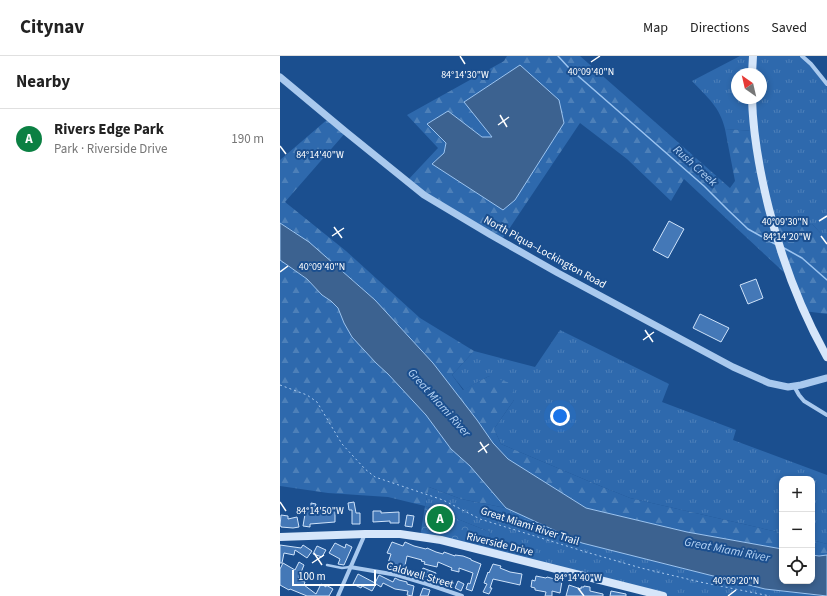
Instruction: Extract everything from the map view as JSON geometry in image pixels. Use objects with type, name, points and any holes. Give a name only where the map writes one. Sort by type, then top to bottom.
[{"type":"main road","points":[[752,68],[753,56]]},
{"type":"main road","points":[[752,104],[758,159],[774,228],[791,279],[804,311],[827,357]]},
{"type":"main road","name":"Riverside Drive","points":[[280,537],[400,534],[441,540],[663,596]]},
{"type":"street","points":[[802,56],[811,64],[827,84]]},
{"type":"street","name":"North Piqua–Lockington Road","points":[[280,77],[424,195],[558,273],[736,368],[769,383],[788,387],[827,378]]},
{"type":"street","points":[[794,386],[798,395],[804,401],[827,414]]},
{"type":"street","points":[[338,596],[365,534]]},
{"type":"street","name":"Caldwell Street","points":[[350,568],[397,575],[462,596]]},
{"type":"lane","points":[[327,565],[350,568]]},
{"type":"path","name":"Great Miami River Trail","points":[[280,384],[307,395],[317,402],[342,444],[365,469],[375,477],[443,500],[480,519],[586,552],[700,582],[770,596]]},
{"type":"green space","points":[[507,56],[580,56],[730,188],[735,181],[725,129],[754,131],[774,228],[812,224],[827,240],[827,314],[804,311],[791,279],[684,179],[671,201],[627,159],[580,123],[501,241],[407,181],[438,148],[407,115],[504,61]],"holes":[[[448,111],[482,137],[492,137],[432,164],[444,153],[446,142],[427,124]]]},
{"type":"green space","points":[[740,56],[802,56],[827,84],[827,240],[812,224],[774,228],[754,131],[725,129],[720,114],[708,97],[692,81]]},
{"type":"green space","points":[[329,118],[346,132],[285,202],[346,251],[420,318],[474,351],[452,375],[463,390],[489,376],[513,384],[514,400],[494,429],[501,444],[630,498],[779,532],[779,548],[687,532],[586,508],[508,459],[493,443],[433,363],[375,300],[292,230],[280,223],[280,160]]},
{"type":"green space","points":[[280,260],[307,279],[322,295],[338,308],[352,337],[426,415],[451,449],[470,466],[506,508],[461,499],[429,487],[425,506],[388,497],[328,493],[280,486]]},
{"type":"green space","points":[[560,330],[669,384],[662,402],[736,430],[733,440],[827,475],[827,544],[815,541],[815,476],[779,476],[779,532],[630,498],[501,444],[494,429],[514,400],[489,376],[464,390],[452,375],[474,351],[535,367]]},
{"type":"green space","points":[[429,487],[461,499],[506,508],[582,543],[765,589],[823,596],[663,596],[486,552],[490,532],[425,506]]},
{"type":"green space","points":[[425,506],[490,532],[486,552],[420,537]]},
{"type":"green space","points":[[815,541],[827,544],[827,555],[815,555]]},
{"type":"water","points":[[520,65],[559,100],[564,123],[515,200],[503,210],[432,164],[444,153],[446,143],[427,124],[448,111],[482,137],[492,137],[464,102]]},
{"type":"water","name":"Great Miami River","points":[[280,223],[309,242],[375,300],[433,363],[493,443],[508,459],[586,508],[687,532],[779,548],[779,584],[815,584],[815,555],[827,555],[827,596],[765,589],[582,543],[506,508],[470,466],[451,449],[426,415],[352,337],[338,308],[322,295],[307,279],[280,260]]},
{"type":"building","points":[[669,221],[684,229],[668,258],[653,250]]},
{"type":"building","points":[[756,279],[763,298],[748,304],[740,285]]},
{"type":"building","points":[[700,314],[729,328],[721,342],[693,328]]},
{"type":"building","points":[[354,502],[356,513],[360,513],[360,524],[352,524],[352,510],[349,510],[348,503]]},
{"type":"building","points":[[311,503],[316,504],[315,507],[326,507],[326,511],[335,510],[335,522],[310,524],[310,527],[303,526],[306,508],[311,509]]},
{"type":"building","points":[[373,511],[381,511],[381,513],[399,512],[399,523],[390,523],[390,521],[373,522]]},
{"type":"building","points":[[281,515],[288,516],[288,519],[297,517],[299,527],[281,527]]},
{"type":"building","points":[[407,515],[414,516],[412,527],[405,526]]},
{"type":"building","points":[[392,542],[403,546],[405,542],[443,554],[444,552],[455,556],[463,556],[481,564],[472,591],[466,589],[468,583],[470,584],[473,573],[459,568],[459,572],[451,570],[452,568],[438,562],[437,567],[424,564],[425,562],[421,561],[422,560],[407,556],[404,570],[387,566],[391,554],[387,553]]},
{"type":"building","points":[[335,543],[345,548],[346,544],[352,547],[344,565],[338,564],[340,559],[329,553]]},
{"type":"building","points":[[280,545],[301,548],[303,545],[312,551],[307,558],[295,550],[294,555],[284,553],[282,563],[280,563]]},
{"type":"building","points":[[317,546],[326,550],[322,557],[313,554]]},
{"type":"building","points":[[299,562],[304,565],[298,580],[305,582],[304,585],[316,594],[321,584],[326,587],[326,585],[333,589],[329,596],[307,596],[290,589],[289,590],[280,585],[280,569],[283,563],[295,570]]},
{"type":"building","points":[[493,564],[501,566],[500,568],[510,572],[522,574],[520,585],[493,579],[490,588],[492,588],[489,594],[483,592],[487,584],[484,583]]},
{"type":"building","points":[[423,568],[436,573],[434,579],[421,575]]},
{"type":"building","points":[[358,574],[375,583],[379,575],[393,582],[395,578],[407,582],[407,584],[414,586],[412,596],[407,595],[408,591],[395,589],[383,583],[381,587],[376,584],[372,591],[362,586],[361,588],[353,584]]},
{"type":"building","points":[[536,576],[562,581],[560,593],[552,591],[552,596],[545,596],[546,592],[535,590],[535,588],[531,587],[532,580],[535,581]]},
{"type":"building","points":[[458,581],[464,584],[461,591],[455,588]]},
{"type":"building","points":[[569,585],[581,589],[581,587],[584,586],[590,587],[590,591],[603,594],[603,596],[566,596]]},
{"type":"building","points":[[423,588],[430,590],[428,596],[420,596]]},
{"type":"building","points":[[611,591],[626,594],[626,596],[610,596]]},
{"type":"waterway","name":"Rush Creek","points":[[558,56],[569,68],[704,186],[748,229],[775,244]]},
{"type":"waterway","name":"Rush Creek","points":[[784,248],[802,258],[827,280]]},
{"type":"place","name":"Rivers Edge Park","points":[[440,519]]}]
